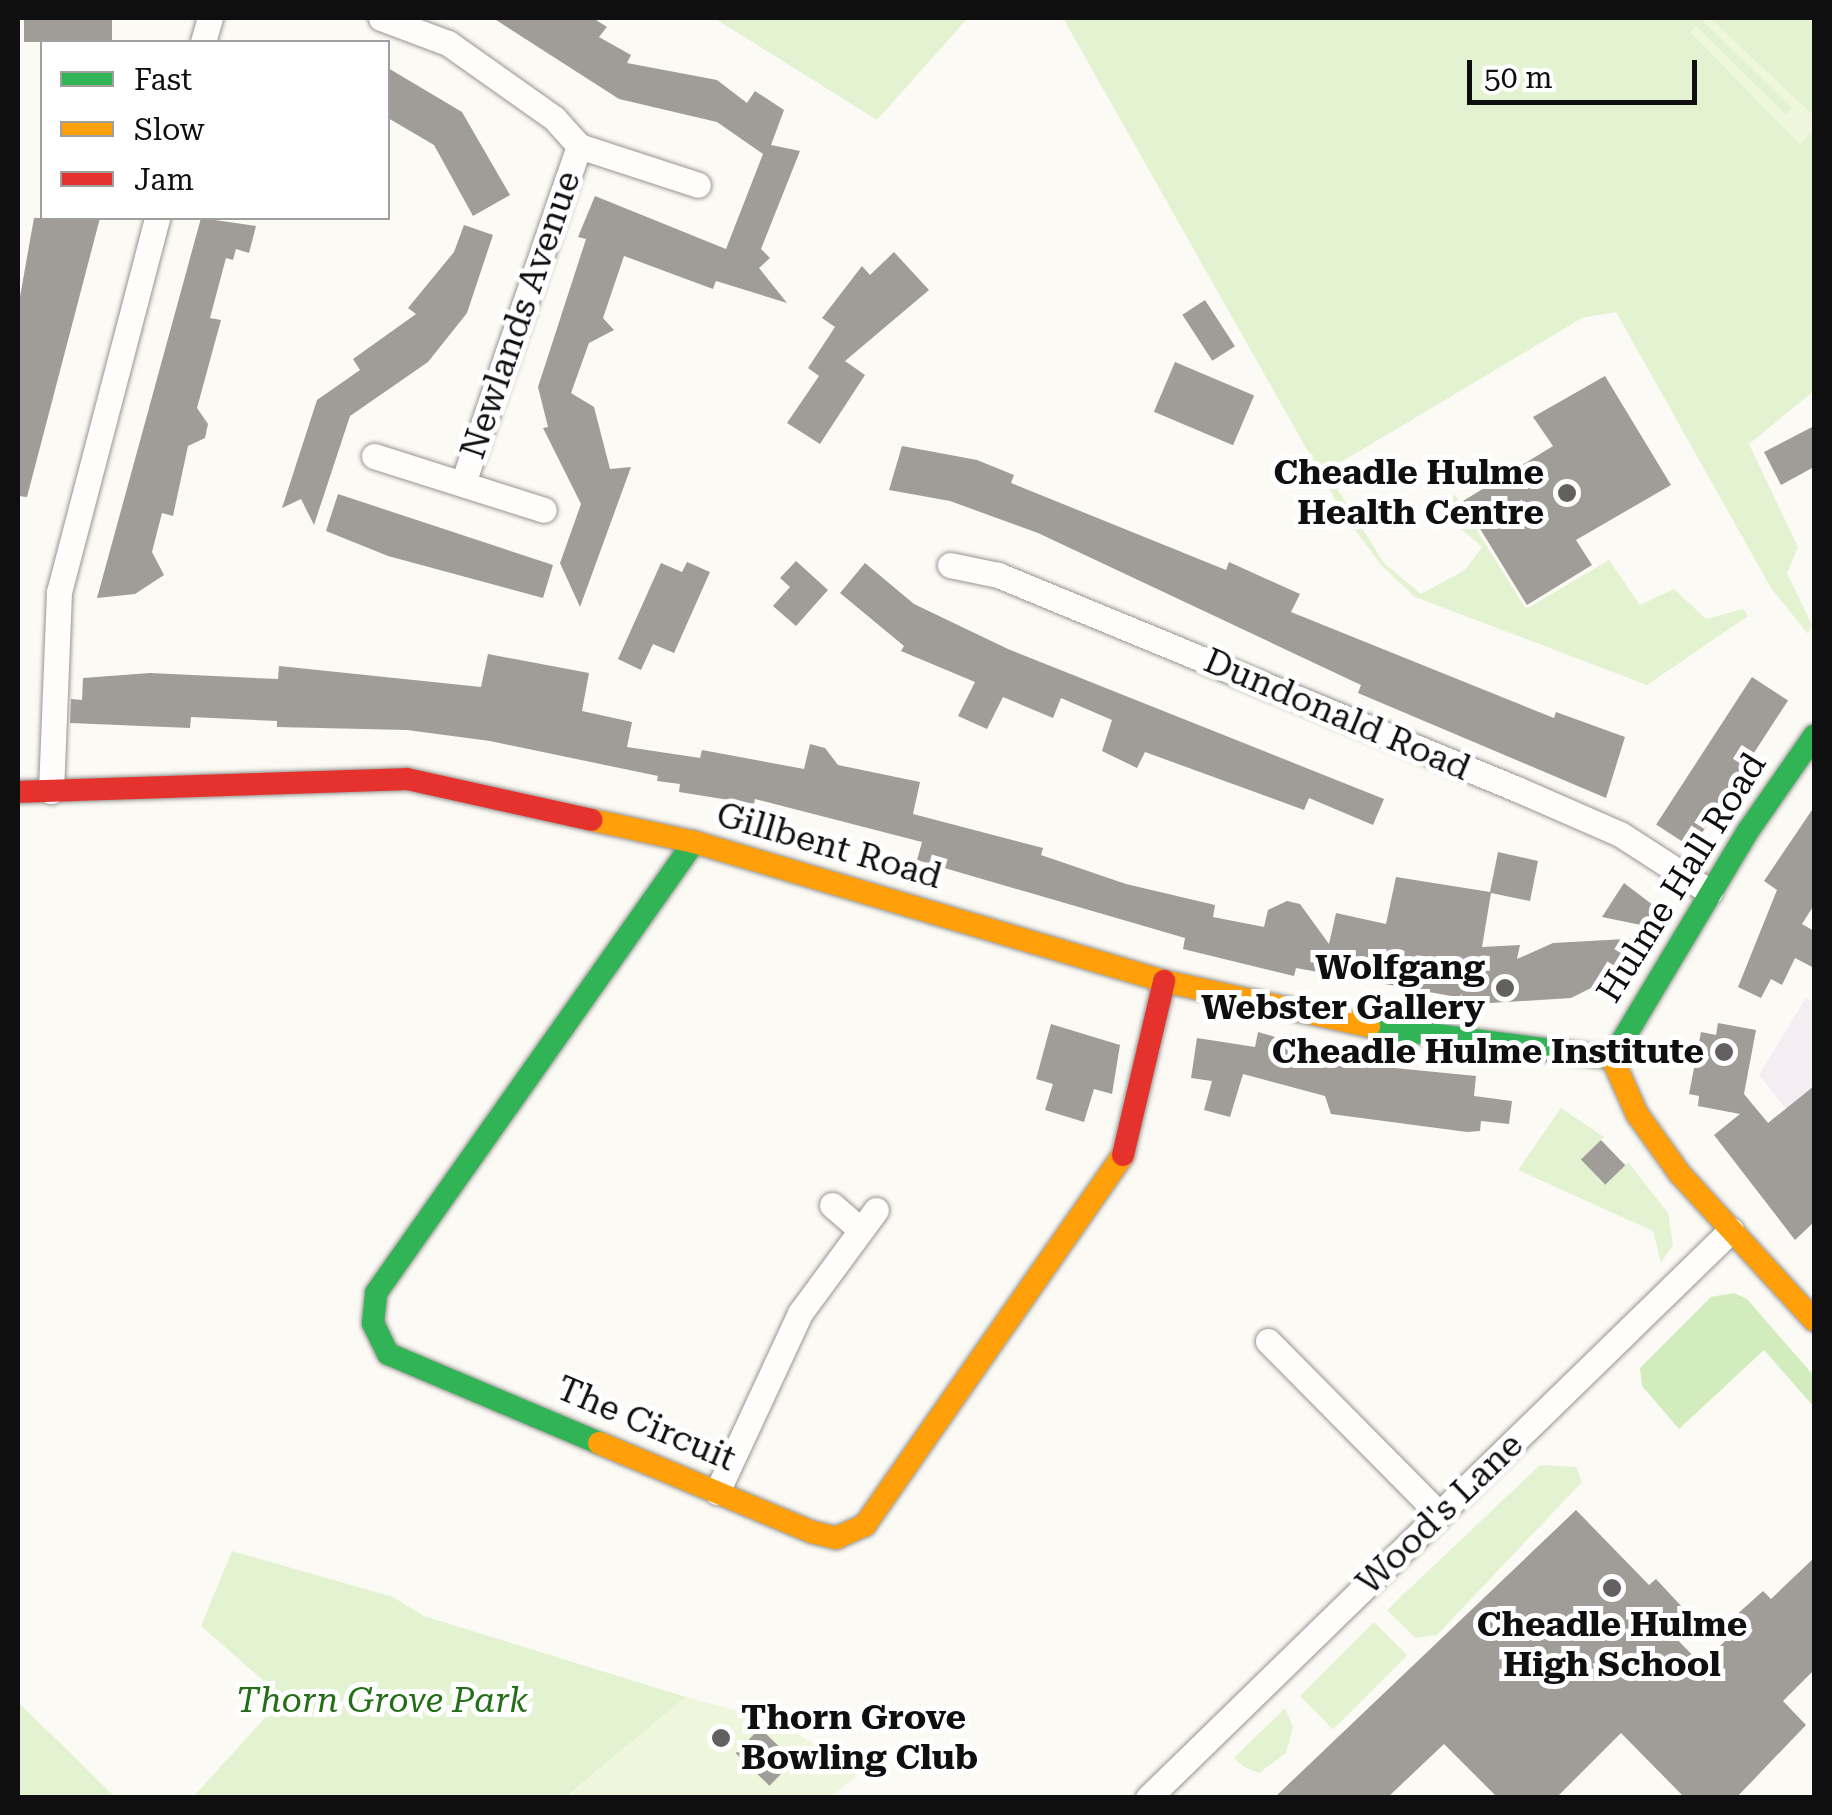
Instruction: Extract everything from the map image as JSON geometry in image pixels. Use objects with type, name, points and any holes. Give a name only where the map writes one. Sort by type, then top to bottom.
[{"type":"street","name":"Newlands Avenue","points":[[381,18],[448,42],[554,118],[578,146],[463,482]]},
{"type":"street","points":[[578,146],[698,186]]},
{"type":"street","points":[[51,792],[58,592],[156,220]]},
{"type":"street","name":"Newlands Avenue","points":[[374,456],[544,510]]},
{"type":"street","name":"Dundonald Road","points":[[950,565],[998,575],[1534,796],[1620,834],[1710,892]]},
{"type":"street","name":"Hulme Hall Road","points":[[1612,1058],[1710,892],[1814,736]]},
{"type":"street","name":"Gillbent Road","points":[[18,792],[407,779],[694,842],[1164,981],[1359,1025],[1612,1058]]},
{"type":"street","name":"The Circuit","points":[[694,842],[376,1294],[373,1323],[388,1354],[716,1492],[836,1538],[866,1524],[1122,1160],[1164,981]]},
{"type":"street","points":[[1612,1058],[1637,1114],[1731,1230],[1814,1320]]},
{"type":"street","points":[[716,1492],[800,1312],[868,1220],[832,1205]]},
{"type":"street","name":"Wood's Lane","points":[[1148,1798],[1731,1230]]},
{"type":"street","points":[[1268,1341],[1439,1514]]},
{"type":"shaded area","points":[[1806,998],[1814,1002],[1814,1143],[1759,1075]]},
{"type":"green space","points":[[714,18],[968,18],[877,120]]},
{"type":"green space","points":[[1063,18],[1814,18],[1814,391],[1749,444],[1798,547],[1787,573],[1812,625],[1808,634],[1771,588],[1616,312],[1582,318],[1326,471],[1384,563],[1421,594],[1465,570],[1482,547],[1435,507],[1455,495],[1526,609],[1609,560],[1640,605],[1674,589],[1706,619],[1743,609],[1748,616],[1647,685],[1415,597],[1382,566],[1345,517]]},
{"type":"green space","points":[[1710,18],[1814,116],[1814,130],[1800,144],[1690,32],[1696,26],[1786,115],[1792,108],[1702,20]]},
{"type":"green space","points":[[1561,1108],[1604,1137],[1581,1159],[1603,1184],[1628,1162],[1668,1213],[1673,1245],[1661,1263],[1653,1231],[1518,1170]]},
{"type":"green space","points":[[1734,1293],[1747,1299],[1814,1376],[1814,1407],[1764,1350],[1679,1429],[1642,1386],[1640,1368],[1711,1297]]},
{"type":"green space","points":[[1540,1465],[1576,1467],[1582,1482],[1437,1635],[1415,1638],[1387,1610]]},
{"type":"green space","name":"Thorn Grove Park","points":[[232,1551],[393,1597],[424,1616],[686,1697],[566,1797],[193,1797],[283,1698],[201,1626]]},
{"type":"green space","points":[[1374,1622],[1407,1655],[1333,1729],[1300,1696]]},
{"type":"green space","name":"Thorn Grove Bowling Club","points":[[686,1697],[779,1722],[859,1774],[831,1797],[566,1798]]},
{"type":"green space","points":[[18,1702],[110,1792],[116,1797],[18,1797]]},
{"type":"green space","points":[[1285,1708],[1293,1727],[1286,1753],[1259,1773],[1244,1767],[1234,1758]]},
{"type":"building","points":[[24,18],[112,18],[112,40],[24,42]]},
{"type":"building","points":[[493,18],[593,18],[607,27],[599,37],[631,55],[627,63],[717,80],[747,103],[755,91],[784,110],[771,145],[800,151],[761,249],[770,258],[759,268],[787,303],[716,281],[713,289],[624,256],[603,318],[614,330],[589,343],[571,393],[594,407],[610,469],[631,467],[580,607],[560,563],[581,504],[543,428],[548,427],[538,387],[586,239],[578,237],[595,196],[726,249],[763,154],[717,122],[619,99]]},
{"type":"building","points":[[390,69],[462,112],[510,195],[473,216],[434,145],[390,119]]},
{"type":"building","points":[[34,218],[99,220],[27,497],[18,496],[18,308]]},
{"type":"building","points":[[200,220],[256,226],[249,253],[236,249],[233,260],[226,258],[210,318],[221,320],[197,408],[208,424],[205,438],[188,446],[173,516],[162,513],[152,552],[164,575],[135,594],[97,598]]},
{"type":"building","points":[[464,225],[493,235],[467,313],[428,362],[350,416],[314,525],[301,499],[282,508],[317,400],[360,370],[353,359],[416,314],[408,308],[454,252]]},
{"type":"building","points":[[894,252],[929,290],[845,361],[865,375],[820,444],[787,423],[819,376],[808,368],[835,327],[822,318],[862,266],[870,275]]},
{"type":"building","points":[[1205,300],[1235,346],[1212,361],[1182,315]]},
{"type":"building","points":[[1175,362],[1254,396],[1233,445],[1154,412]]},
{"type":"building","name":"Cheadle Hulme Health Centre","points":[[1605,376],[1671,485],[1576,540],[1592,565],[1527,605],[1463,501],[1553,446],[1533,417]]},
{"type":"building","points":[[1814,426],[1814,467],[1781,485],[1764,452]]},
{"type":"building","points":[[902,446],[977,460],[1014,475],[1011,483],[1226,570],[1229,562],[1300,594],[1291,612],[1554,718],[1556,712],[1625,737],[1606,798],[1358,693],[1361,685],[1038,533],[950,501],[889,490]]},
{"type":"building","points":[[338,494],[553,565],[543,598],[388,556],[326,531]]},
{"type":"building","points":[[796,561],[828,590],[796,626],[773,606],[790,587],[780,578]]},
{"type":"building","points":[[687,562],[710,572],[674,653],[653,644],[641,670],[618,659],[661,563],[682,572]]},
{"type":"building","points":[[865,563],[914,604],[1008,649],[1384,799],[1373,825],[1309,798],[1304,810],[1145,752],[1137,768],[1102,751],[1112,720],[1061,698],[1053,718],[1003,697],[987,729],[958,716],[975,682],[901,651],[904,646],[840,593]]},
{"type":"building","points":[[488,654],[589,673],[582,711],[632,722],[627,747],[700,758],[702,750],[804,769],[810,744],[825,748],[838,765],[920,782],[913,814],[1043,848],[1041,855],[1126,884],[1215,905],[1213,917],[1264,927],[1268,910],[1287,901],[1300,904],[1329,944],[1336,913],[1386,924],[1396,877],[1490,892],[1498,852],[1538,861],[1530,901],[1491,893],[1482,947],[1520,945],[1517,959],[1553,943],[1644,938],[1617,975],[1571,998],[1490,1003],[1296,968],[1294,976],[1183,949],[1185,938],[917,860],[922,842],[755,799],[754,804],[679,792],[680,784],[657,781],[658,776],[490,741],[407,730],[277,727],[277,721],[191,717],[190,728],[70,723],[71,699],[82,700],[83,678],[150,673],[278,679],[279,666],[481,687]]},
{"type":"building","points":[[1752,677],[1788,700],[1692,848],[1656,825]]},
{"type":"building","points":[[1814,807],[1814,905],[1802,924],[1814,931],[1814,968],[1795,958],[1782,985],[1771,979],[1761,998],[1738,987],[1777,890],[1764,881]]},
{"type":"building","points":[[1624,883],[1662,912],[1651,927],[1602,917]]},
{"type":"building","points":[[1718,1023],[1756,1030],[1744,1094],[1768,1123],[1814,1086],[1814,1222],[1795,1240],[1714,1135],[1740,1114],[1698,1106],[1699,1096],[1689,1094],[1701,1032],[1716,1035]]},
{"type":"building","points":[[1051,1024],[1120,1045],[1112,1094],[1094,1089],[1084,1122],[1045,1110],[1053,1084],[1036,1079]]},
{"type":"building","points":[[1258,1032],[1307,1046],[1303,1059],[1476,1076],[1474,1096],[1512,1101],[1509,1124],[1481,1121],[1480,1131],[1467,1132],[1331,1114],[1325,1096],[1243,1074],[1230,1117],[1204,1110],[1212,1081],[1191,1078],[1197,1038],[1255,1047]]},
{"type":"building","points":[[1601,1140],[1625,1165],[1605,1185],[1581,1159]]},
{"type":"building","points":[[1576,1510],[1649,1585],[1656,1579],[1684,1609],[1666,1628],[1701,1664],[1742,1625],[1734,1617],[1763,1591],[1771,1599],[1814,1558],[1814,1670],[1783,1701],[1806,1725],[1736,1798],[1685,1798],[1621,1733],[1556,1798],[1498,1798],[1444,1744],[1387,1798],[1274,1798]]},
{"type":"building","points":[[760,1728],[794,1761],[769,1786],[736,1753]]},
{"type":"traffic: fast","points":[[1612,1058],[1748,831],[1814,736]]},
{"type":"traffic: fast","points":[[599,1443],[388,1354],[373,1323],[376,1293],[694,842]]},
{"type":"traffic: fast","points":[[1369,1026],[1612,1058]]},
{"type":"traffic: slow","points":[[592,820],[694,842],[1164,981],[1369,1026]]},
{"type":"traffic: slow","points":[[1612,1058],[1637,1114],[1680,1174],[1814,1320]]},
{"type":"traffic: slow","points":[[599,1443],[812,1532],[836,1538],[865,1525],[1123,1155]]},
{"type":"traffic: jam","points":[[18,792],[407,779],[592,820]]},
{"type":"traffic: jam","points":[[1123,1155],[1164,981]]},
{"type":"place","name":"Cheadle Hulme Health Centre","points":[[1567,493]]},
{"type":"place","name":"Wolfgang Webster Gallery","points":[[1505,988]]},
{"type":"place","name":"Cheadle Hulme Institute","points":[[1724,1052]]},
{"type":"place","name":"Cheadle Hulme High School","points":[[1612,1588]]},
{"type":"place","name":"Thorn Grove Bowling Club","points":[[721,1738]]}]
